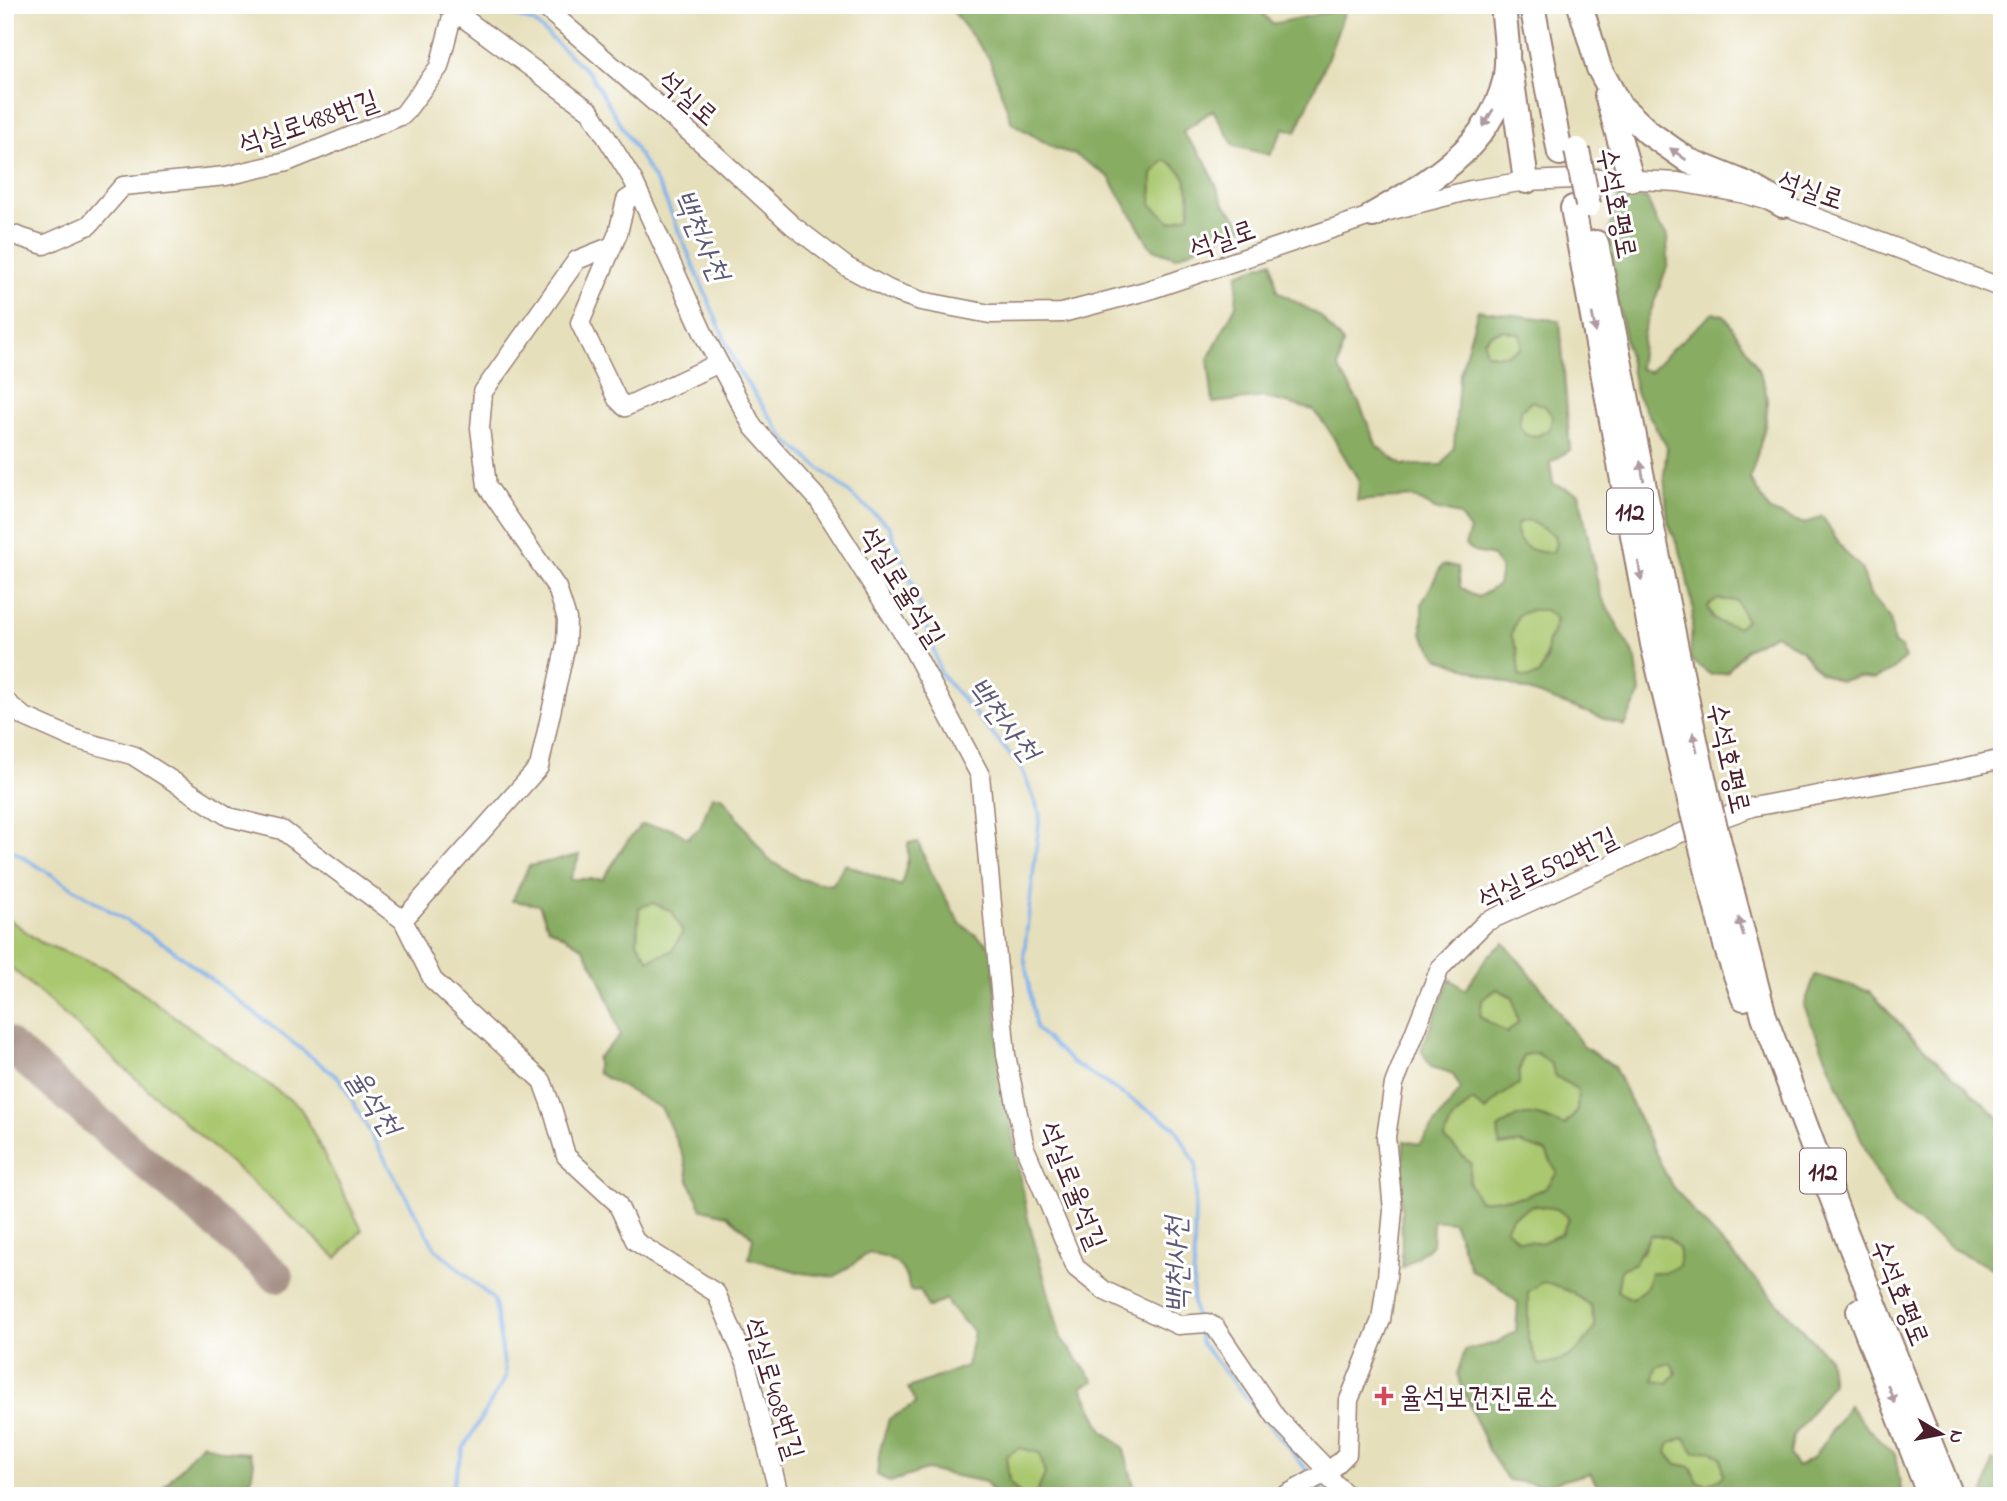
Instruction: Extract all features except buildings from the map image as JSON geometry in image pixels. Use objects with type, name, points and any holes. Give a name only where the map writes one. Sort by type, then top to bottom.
[{"type":"highway","points":[[1503,5],[1507,54],[1525,181]]},
{"type":"highway","name":"수석호평로","points":[[1532,5],[1581,207],[1654,644],[1702,811],[1727,949],[1828,1232],[1930,1496]]},
{"type":"highway","name":"수석호평로","points":[[1549,5],[1569,152]]},
{"type":"highway","points":[[1580,5],[1631,179]]},
{"type":"highway","points":[[1373,215],[1437,176],[1464,152],[1494,110],[1505,80],[1507,54]]},
{"type":"highway","points":[[1599,68],[1619,105],[1649,133],[1689,161],[1746,184],[1783,205]]},
{"type":"highway","name":"수석호평로","points":[[1709,841],[1764,1016],[1851,1246],[1951,1496]]},
{"type":"street","name":"석실로","points":[[542,5],[717,156],[792,225],[847,267],[890,290],[921,301],[990,314],[1062,313],[1149,290],[1373,215],[1471,190],[1525,181],[1599,178],[1710,186],[1783,205],[2002,288]]},
{"type":"street","name":"석실로율석길","points":[[451,7],[590,111],[638,192],[752,427],[818,499],[905,637],[980,775],[1006,1055],[1026,1148],[1076,1268],[1105,1291],[1178,1325],[1207,1323],[1215,1327],[1276,1417],[1322,1464],[1317,1479]]},
{"type":"street","name":"석실로488번길","points":[[5,232],[44,246],[89,225],[123,186],[226,176],[287,162],[403,115],[439,67],[451,7]]},
{"type":"street","points":[[638,192],[626,200],[612,246],[580,323],[617,399],[625,407],[719,363]]},
{"type":"street","points":[[403,920],[539,767],[566,644],[567,619],[557,588],[488,486],[480,428],[483,392],[577,260],[612,246]]},
{"type":"street","name":"석실로408번길","points":[[5,701],[23,716],[75,739],[132,755],[229,817],[282,830],[403,920],[433,980],[542,1080],[554,1111],[566,1156],[617,1203],[635,1241],[716,1293],[746,1362],[777,1488],[774,1496]]},
{"type":"street","name":"석실로592번길","points":[[1317,1479],[1347,1454],[1349,1400],[1381,1320],[1393,1210],[1386,1137],[1394,1084],[1440,968],[1486,922],[1678,834],[1752,807],[2002,759]]},
{"type":"street","points":[[1284,1496],[1317,1479],[1348,1496]]},
{"type":"green space","points":[[945,5],[1025,5],[1031,11],[1043,10],[1044,5],[1267,5],[1264,15],[1272,24],[1346,8],[1296,132],[1284,128],[1270,155],[1234,146],[1213,110],[1182,132],[1205,160],[1224,204],[1245,227],[1175,257],[1151,248],[1109,177],[1074,154],[1056,149],[1012,123],[989,58],[952,10]],"holes":[[[1164,160],[1172,164],[1187,182],[1190,206],[1189,215],[1171,222],[1151,204],[1152,174]]]},
{"type":"green space","points":[[1164,160],[1184,175],[1190,197],[1189,215],[1171,222],[1151,205],[1152,174]]},
{"type":"green space","points":[[1618,196],[1647,199],[1658,225],[1667,235],[1668,264],[1644,330],[1639,368],[1649,372],[1713,313],[1724,315],[1758,369],[1766,392],[1766,422],[1750,479],[1770,511],[1805,524],[1822,516],[1845,552],[1861,568],[1870,594],[1890,618],[1894,644],[1902,648],[1905,658],[1892,671],[1874,679],[1858,677],[1839,681],[1819,672],[1801,650],[1775,634],[1746,649],[1727,672],[1711,675],[1690,659],[1693,608],[1683,559],[1668,522],[1664,475],[1667,447],[1636,393],[1607,238]],"holes":[[[1718,599],[1737,601],[1746,620],[1738,627],[1712,618],[1708,606]]]},
{"type":"green space","points":[[1272,261],[1277,291],[1319,315],[1343,343],[1338,367],[1360,405],[1377,446],[1402,465],[1442,465],[1454,447],[1459,377],[1478,310],[1560,321],[1570,450],[1550,463],[1553,484],[1579,493],[1600,594],[1636,659],[1640,693],[1624,726],[1438,658],[1422,634],[1422,603],[1442,565],[1458,567],[1460,587],[1478,597],[1498,585],[1501,570],[1493,556],[1475,552],[1465,545],[1470,530],[1459,515],[1435,509],[1413,497],[1357,501],[1359,481],[1327,427],[1313,410],[1264,397],[1213,403],[1208,359],[1236,305],[1238,274]],"holes":[[[1503,330],[1520,334],[1521,348],[1508,354],[1485,352],[1484,340]],[[1532,401],[1545,406],[1553,417],[1549,430],[1537,436],[1526,435],[1519,426],[1521,410]],[[1528,520],[1554,535],[1556,544],[1553,552],[1532,550],[1521,542],[1516,531],[1518,523]],[[1531,610],[1545,610],[1556,619],[1547,643],[1547,659],[1539,675],[1529,678],[1519,676],[1517,650],[1511,635],[1518,615]]]},
{"type":"green space","points":[[1503,330],[1521,334],[1522,348],[1499,355],[1485,352],[1484,341],[1491,334]]},
{"type":"green space","points":[[1532,401],[1545,406],[1553,417],[1550,430],[1537,436],[1526,435],[1519,427],[1521,410]]},
{"type":"green space","points":[[1528,520],[1554,535],[1556,544],[1553,552],[1532,549],[1521,542],[1516,530],[1518,522]]},
{"type":"green space","points":[[1718,599],[1737,601],[1746,620],[1738,627],[1716,620],[1708,606]]},
{"type":"green space","points":[[1531,610],[1545,610],[1556,619],[1541,671],[1539,675],[1529,678],[1519,676],[1517,650],[1511,635],[1518,615]]},
{"type":"green space","points":[[712,796],[722,796],[768,859],[800,879],[832,885],[845,864],[901,886],[908,860],[908,843],[918,842],[930,871],[960,923],[993,948],[1000,1066],[1028,1219],[1061,1338],[1094,1381],[1082,1387],[1103,1431],[1123,1447],[1137,1496],[1027,1496],[1037,1493],[1045,1474],[1040,1453],[1019,1448],[1006,1456],[1009,1482],[1022,1496],[995,1496],[986,1482],[926,1470],[890,1482],[877,1475],[880,1449],[889,1419],[916,1404],[908,1388],[967,1366],[974,1332],[949,1306],[946,1299],[928,1308],[920,1290],[911,1291],[901,1268],[887,1258],[869,1253],[834,1277],[802,1273],[749,1258],[753,1237],[727,1215],[702,1209],[689,1181],[684,1158],[662,1109],[597,1073],[597,1058],[620,1036],[596,970],[582,947],[548,927],[539,905],[512,901],[529,866],[580,855],[570,879],[603,879],[641,825],[671,828],[687,838],[700,828]],"holes":[[[653,903],[672,911],[683,932],[672,951],[649,960],[637,942],[639,907]]]},
{"type":"green space","points":[[653,903],[672,911],[683,932],[672,951],[649,960],[637,942],[639,907]]},
{"type":"green space","points":[[5,916],[40,942],[110,970],[300,1107],[362,1230],[337,1258],[5,962]]},
{"type":"green space","points":[[1504,943],[1541,987],[1583,1046],[1614,1067],[1669,1181],[1696,1215],[1828,1357],[1832,1383],[1793,1437],[1790,1455],[1797,1467],[1813,1458],[1849,1405],[1866,1427],[1895,1454],[1902,1496],[1603,1496],[1590,1473],[1545,1485],[1508,1480],[1488,1450],[1457,1374],[1465,1350],[1496,1343],[1516,1331],[1518,1303],[1497,1285],[1471,1270],[1453,1222],[1433,1220],[1432,1245],[1402,1268],[1401,1196],[1404,1141],[1420,1144],[1461,1089],[1452,1073],[1431,1067],[1421,1050],[1450,979],[1465,990],[1488,956]],"holes":[[[1497,989],[1513,997],[1518,1023],[1507,1033],[1480,1017],[1482,1000]],[[1537,1053],[1551,1064],[1556,1076],[1578,1090],[1577,1112],[1564,1126],[1546,1118],[1523,1115],[1498,1129],[1500,1146],[1520,1143],[1546,1152],[1557,1173],[1547,1187],[1524,1197],[1479,1201],[1469,1182],[1471,1164],[1444,1138],[1452,1120],[1472,1101],[1486,1111],[1498,1098],[1519,1084],[1519,1071],[1524,1055]],[[1533,1205],[1557,1209],[1569,1218],[1561,1234],[1541,1243],[1518,1240],[1506,1229],[1512,1217]],[[1650,1235],[1668,1237],[1679,1248],[1679,1266],[1664,1273],[1651,1273],[1647,1287],[1632,1299],[1617,1291],[1621,1269],[1634,1264]],[[1543,1282],[1572,1292],[1591,1306],[1595,1327],[1584,1343],[1566,1358],[1539,1365],[1528,1340],[1528,1292]],[[1671,1363],[1676,1373],[1668,1383],[1654,1381],[1656,1367]],[[1684,1437],[1695,1453],[1711,1450],[1721,1458],[1723,1476],[1708,1485],[1698,1482],[1691,1467],[1676,1464],[1667,1453],[1669,1444]]]},
{"type":"green space","points":[[1815,975],[1869,991],[1907,1032],[2002,1121],[2002,1273],[1951,1248],[1895,1205],[1872,1164],[1804,1006]]},
{"type":"green space","points":[[1497,989],[1513,997],[1518,1023],[1507,1034],[1480,1016],[1482,1000]]},
{"type":"green space","points":[[1537,1052],[1551,1064],[1556,1076],[1578,1090],[1577,1112],[1564,1126],[1520,1143],[1546,1152],[1557,1173],[1547,1187],[1524,1197],[1479,1201],[1444,1138],[1452,1120],[1472,1101],[1486,1111],[1498,1098],[1518,1084],[1524,1055]]},
{"type":"green space","points":[[1533,1205],[1557,1209],[1569,1218],[1561,1234],[1541,1243],[1518,1240],[1505,1229],[1512,1217]]},
{"type":"green space","points":[[1650,1235],[1668,1237],[1679,1248],[1680,1266],[1664,1273],[1632,1299],[1617,1292],[1621,1269],[1643,1252]]},
{"type":"green space","points":[[1543,1281],[1572,1292],[1591,1306],[1595,1327],[1573,1354],[1559,1361],[1539,1365],[1528,1340],[1528,1291]]},
{"type":"green space","points":[[1671,1362],[1676,1373],[1668,1383],[1654,1381],[1656,1367]]},
{"type":"green space","points":[[1684,1437],[1722,1458],[1723,1477],[1708,1485],[1698,1482],[1691,1467],[1676,1464],[1667,1453],[1669,1444]]},
{"type":"green space","points":[[202,1443],[222,1451],[249,1453],[254,1462],[248,1496],[156,1496]]},
{"type":"green space","points":[[1019,1448],[1040,1453],[1045,1475],[1037,1493],[1022,1496],[1009,1482],[1006,1456]]},
{"type":"green space","points":[[1992,1460],[2002,1466],[2002,1496],[1984,1496]]},
{"type":"waterway","name":"백천사천","points":[[489,5],[535,23],[590,74],[663,194],[738,370],[786,440],[889,526],[915,590],[941,674],[1021,767],[1040,814],[1024,955],[1036,1029],[1072,1062],[1175,1127],[1196,1164],[1193,1302],[1196,1318]]},
{"type":"waterway","name":"율석천","points":[[5,846],[169,947],[340,1079],[435,1248],[494,1300],[506,1377],[464,1447],[449,1496]]},
{"type":"waterway","name":"백천사천","points":[[1198,1329],[1201,1343],[1310,1474]]},
{"type":"waterway","name":"백천사천","points":[[1316,1483],[1326,1496]]},
{"type":"taxiway","points":[[5,1042],[277,1276]]},
{"type":"place","name":"율석보건진료소","points":[[1384,1396]]}]
